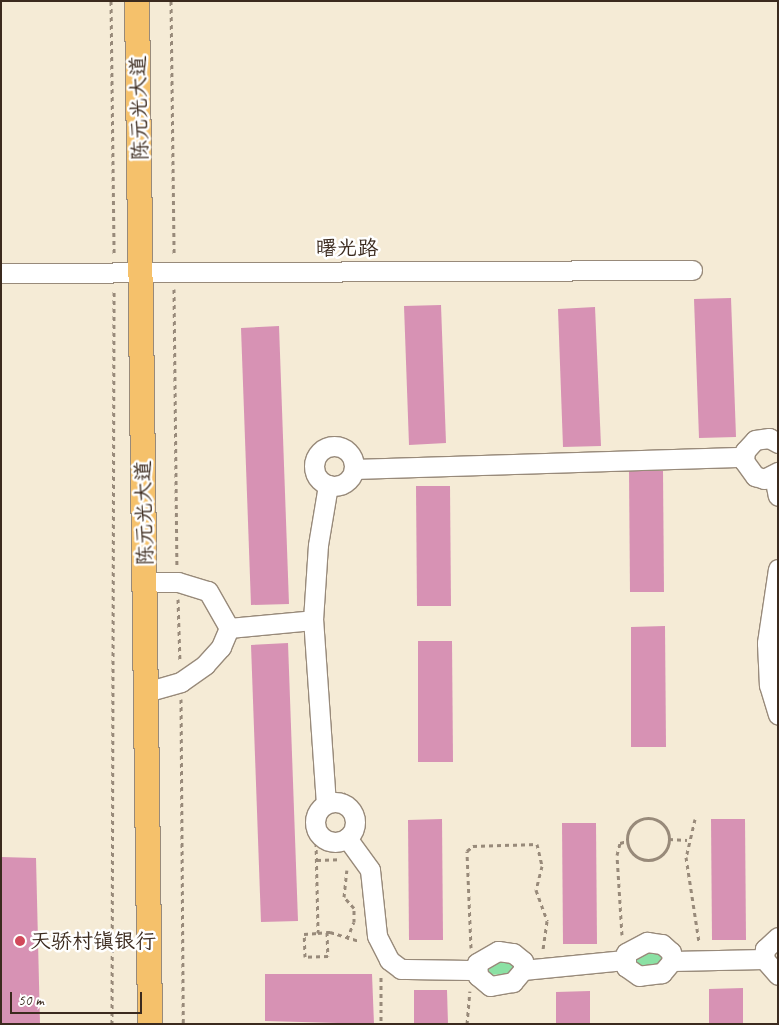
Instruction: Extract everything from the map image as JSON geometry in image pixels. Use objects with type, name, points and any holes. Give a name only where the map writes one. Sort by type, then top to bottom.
[{"type":"main road","name":"陈元光大道","points":[[138,1],[150,1024]]},
{"type":"street","name":"曙光路","points":[[1,273],[141,270],[692,270]]},
{"type":"street","points":[[744,457],[750,443],[759,438],[778,443]]},
{"type":"street","points":[[339,446],[354,459],[355,468],[344,484],[328,485],[314,469],[321,451],[339,446]]},
{"type":"street","points":[[355,468],[744,457]]},
{"type":"street","points":[[744,457],[755,476],[776,474],[778,496]]},
{"type":"street","points":[[328,485],[318,545],[313,620],[326,801],[316,815],[318,834],[335,843],[351,843]]},
{"type":"street","points":[[778,569],[767,644],[769,685],[778,715]]},
{"type":"street","points":[[144,582],[178,582],[208,591],[230,628]]},
{"type":"street","points":[[230,628],[313,620]]},
{"type":"street","points":[[146,692],[181,682],[221,647],[230,628]]},
{"type":"street","points":[[326,801],[340,802],[354,814],[355,824],[351,843],[370,870],[377,936],[389,960],[401,968],[470,969],[490,986],[513,982],[523,970],[624,952],[628,949],[653,942],[671,952],[672,960],[662,973],[639,976],[624,952]]},
{"type":"street","points":[[778,938],[765,949],[764,959],[778,976]]},
{"type":"street","points":[[470,969],[479,958],[504,951],[522,961],[523,970]]},
{"type":"street","points":[[672,960],[764,959]]},
{"type":"path","points":[[111,1],[114,271],[112,1024]]},
{"type":"path","points":[[171,1],[178,582],[181,682],[183,1024]]},
{"type":"path","points":[[316,841],[351,843],[359,806],[326,801],[311,825],[316,841],[318,933]]},
{"type":"path","points":[[644,818],[661,821],[669,840],[664,853],[649,860],[633,853],[628,841],[630,828],[644,818]]},
{"type":"path","points":[[695,819],[687,840],[689,898],[700,940],[696,960]]},
{"type":"path","points":[[669,840],[687,840]]},
{"type":"path","points":[[624,952],[617,914],[617,855],[620,843],[628,841]]},
{"type":"path","points":[[467,1024],[471,989],[471,949],[467,941],[471,901],[467,851],[473,846],[537,844],[542,866],[536,890],[547,921],[538,956],[546,957]]},
{"type":"path","points":[[317,860],[339,859],[348,871],[344,897],[354,908],[354,922],[347,939]]},
{"type":"path","points":[[327,932],[328,956],[304,957],[304,934],[327,932],[356,942],[377,936]]},
{"type":"path","points":[[471,949],[476,947]]},
{"type":"path","points":[[471,949],[471,989],[475,994]]},
{"type":"path","points":[[381,969],[382,1024]]},
{"type":"green space","points":[[654,950],[665,956],[663,963],[642,969],[635,963],[635,955]]},
{"type":"green space","points":[[504,959],[515,964],[510,974],[488,975],[485,965]]},
{"type":"building","points":[[731,298],[736,437],[699,438],[694,299]]},
{"type":"building","points":[[441,305],[446,443],[409,445],[404,306]]},
{"type":"building","points":[[595,307],[601,446],[563,447],[558,309]]},
{"type":"building","points":[[279,326],[289,604],[251,605],[241,328]]},
{"type":"building","points":[[629,471],[663,471],[664,592],[630,592]]},
{"type":"building","points":[[416,486],[450,486],[451,606],[417,606]]},
{"type":"building","points":[[665,626],[666,747],[631,747],[631,627]]},
{"type":"building","points":[[418,641],[452,641],[453,762],[418,762]]},
{"type":"building","points":[[288,643],[298,921],[261,922],[251,645]]},
{"type":"building","points":[[442,819],[443,940],[409,940],[408,820]]},
{"type":"building","points":[[711,819],[745,819],[746,940],[712,940]]},
{"type":"building","points":[[562,823],[596,823],[597,944],[563,944]]},
{"type":"building","name":"天骄村镇银行","points":[[1,857],[36,858],[40,1024],[1,1024]]},
{"type":"building","points":[[265,974],[372,974],[374,1024],[265,1021]]},
{"type":"building","points":[[743,988],[743,1024],[709,1024],[709,989]]},
{"type":"building","points":[[414,990],[447,990],[448,1024],[414,1024]]},
{"type":"building","points":[[590,991],[590,1024],[556,1024],[556,992]]},
{"type":"place","name":"天骄村镇银行","points":[[20,941]]}]
